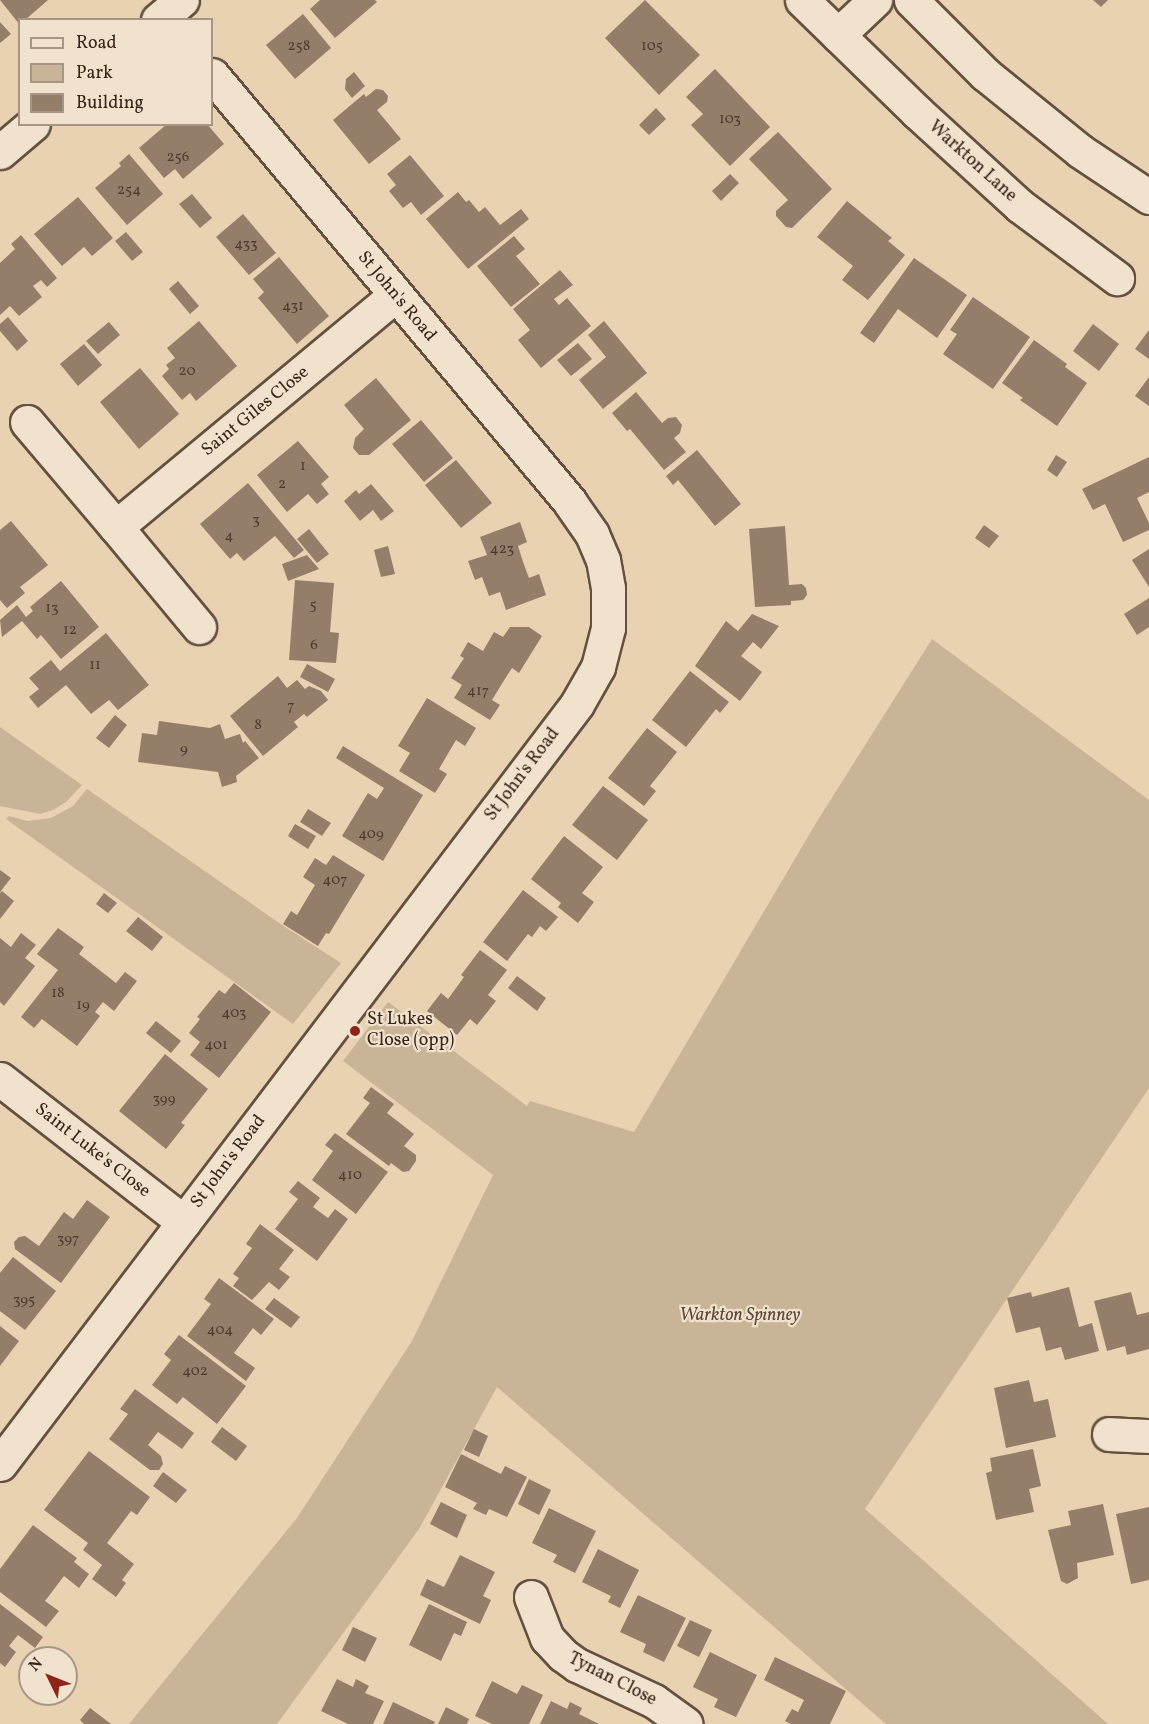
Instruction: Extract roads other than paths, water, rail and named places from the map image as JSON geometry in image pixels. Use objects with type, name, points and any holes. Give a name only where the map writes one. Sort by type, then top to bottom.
[{"type":"street","name":"Warkton Lane","points":[[802,0],[916,111],[1020,206],[1117,278]]},
{"type":"street","points":[[838,35],[875,0]]},
{"type":"street","points":[[911,0],[985,74],[1080,151],[1149,197]]},
{"type":"street","name":"St John's Road","points":[[0,1464],[577,704],[598,667],[608,628],[608,588],[603,560],[592,534],[570,502],[394,296],[213,76]]},
{"type":"street","points":[[0,152],[31,126]]},
{"type":"street","name":"Saint Giles Close","points":[[116,527],[394,296]]},
{"type":"street","points":[[27,422],[199,627]]},
{"type":"street","name":"Saint Luke's Close","points":[[0,1080],[184,1222]]},
{"type":"street","points":[[1109,1434],[1149,1436]]},
{"type":"street","name":"Tynan Close","points":[[531,1597],[547,1638],[563,1655],[586,1670],[654,1701],[686,1724]]},
{"type":"place","name":"St Lukes Close (opp)","points":[[355,1031]]},
{"type":"park label","name":"Warkton Spinney","points":[[740,1316]]}]
